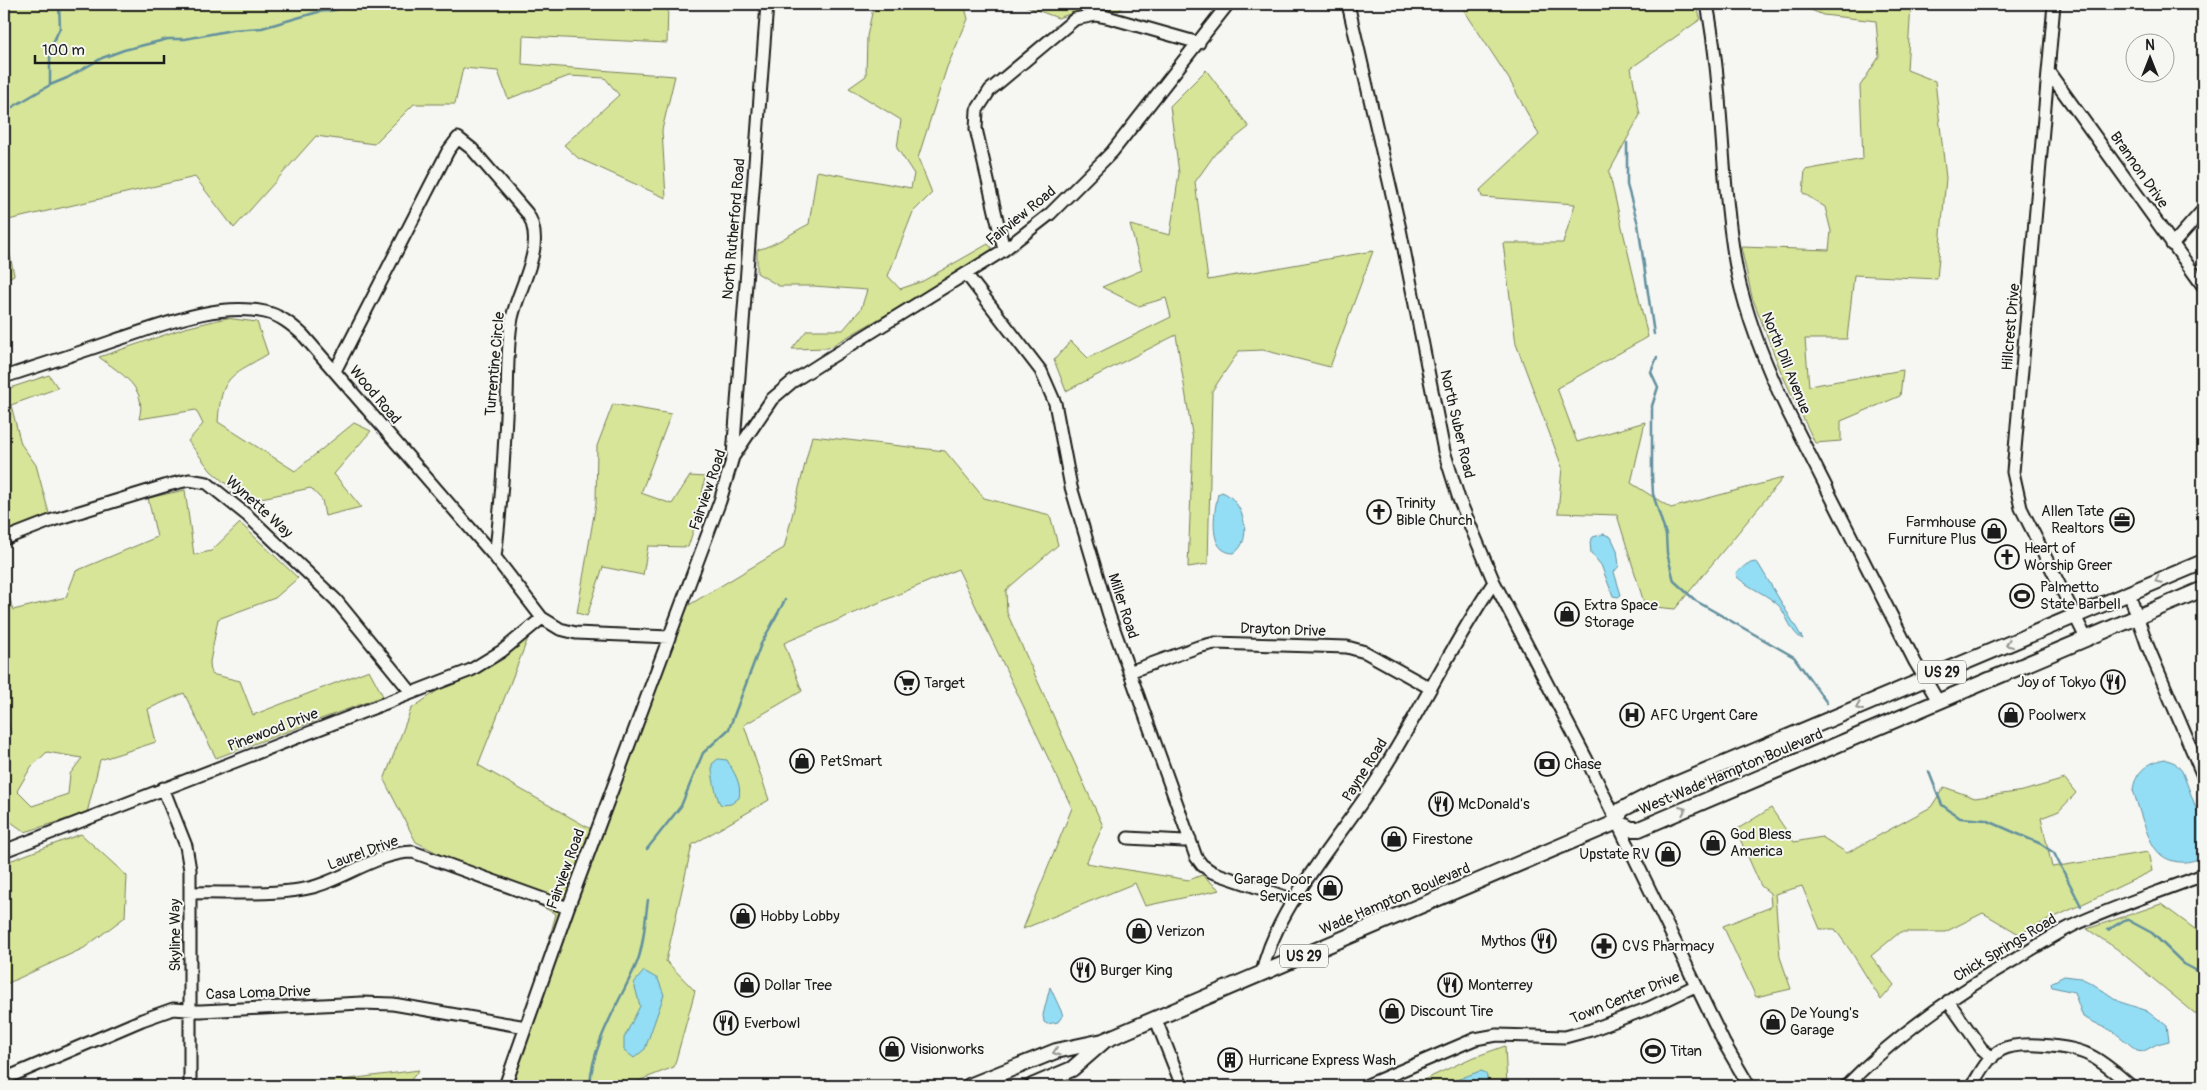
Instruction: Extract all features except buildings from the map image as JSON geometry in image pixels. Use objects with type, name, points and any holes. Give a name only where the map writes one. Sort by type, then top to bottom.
[{"type":"main road","name":"West Wade Hampton Boulevard","points":[[2203,562],[1650,795],[1621,810],[1617,822],[1631,829],[1639,829],[2203,589]]},
{"type":"main road","name":"Wade Hampton Boulevard","points":[[969,1086],[1056,1051],[1103,1041],[1156,1020],[1617,822]]},
{"type":"main road","name":"Wade Hampton Boulevard","points":[[1032,1086],[1072,1068],[1103,1041]]},
{"type":"street","name":"North Rutherford Road","points":[[733,457],[767,4]]},
{"type":"street","name":"Fairview Road","points":[[505,1086],[568,908],[720,501],[733,457],[762,411],[792,382],[967,275],[1004,250],[1050,214],[1092,175],[1199,43],[1228,4]]},
{"type":"street","name":"North Suber Road","points":[[1348,4],[1371,94],[1412,284],[1444,451],[1468,525],[1494,582],[1587,760],[1724,1044],[1749,1086]]},
{"type":"street","name":"North Dill Avenue","points":[[1707,4],[1734,253],[1745,302],[1786,408],[1912,657],[1927,679],[1938,701]]},
{"type":"street","name":"Hillcrest Drive","points":[[2054,4],[2013,472],[2022,508],[2086,638]]},
{"type":"street","points":[[1004,250],[976,129],[978,110],[990,90],[1066,25],[1083,16],[1107,17],[1199,43]]},
{"type":"street","name":"Brannon Drive","points":[[2048,71],[2203,286]]},
{"type":"street","name":"Turrentine Circle","points":[[335,371],[448,151],[458,138],[472,150],[526,214],[532,222],[536,236],[534,249],[516,302],[510,333],[502,485],[495,557]]},
{"type":"street","points":[[2172,245],[2203,210]]},
{"type":"street","name":"Miller Road","points":[[967,275],[1041,371],[1050,386],[1071,487],[1109,615],[1196,857],[1207,870],[1294,900]]},
{"type":"street","name":"Wood Road","points":[[4,377],[192,316],[228,310],[264,312],[287,321],[335,371],[495,557],[542,618],[560,629],[576,633],[669,637]]},
{"type":"street","name":"Wynette Way","points":[[4,539],[53,520],[168,485],[189,480],[207,483],[248,516],[336,600],[411,692]]},
{"type":"street","name":"Payne Road","points":[[1262,974],[1265,959],[1294,900],[1380,776],[1494,582]]},
{"type":"street","points":[[2129,593],[2203,776]]},
{"type":"street","name":"Pinewood Drive","points":[[4,851],[483,664],[542,618]]},
{"type":"street","name":"Drayton Drive","points":[[1129,672],[1198,647],[1215,643],[1346,647],[1365,652],[1430,688]]},
{"type":"street","name":"Skyline Way","points":[[163,788],[186,846],[190,870],[190,1086]]},
{"type":"street","points":[[1128,838],[1184,841],[1190,839]]},
{"type":"street","name":"Laurel Drive","points":[[190,893],[306,888],[393,855],[413,852],[568,908]]},
{"type":"street","name":"Chick Springs Road","points":[[1846,1086],[1890,1044],[1984,977],[2070,927],[2148,894],[2203,875]]},
{"type":"street","name":"Town Center Drive","points":[[1365,1086],[1475,1039],[1497,1035],[1565,1037],[1591,1030],[1649,1008],[1695,986]]},
{"type":"street","points":[[1948,1001],[1981,1048],[1992,1058]]},
{"type":"street","name":"Casa Loma Drive","points":[[4,1080],[142,1020],[173,1009],[393,1004],[526,1027]]},
{"type":"street","points":[[1156,1020],[1182,1086]]},
{"type":"street","points":[[1972,1086],[2000,1050],[2034,1045],[2071,1050],[2090,1055],[2131,1086]]},
{"type":"green space","points":[[4,4],[668,4],[667,43],[523,36],[522,64],[675,76],[662,130],[666,198],[578,158],[564,145],[619,95],[605,78],[569,76],[508,99],[498,71],[463,68],[455,104],[414,104],[374,144],[316,136],[234,228],[195,177],[4,221]]},
{"type":"green space","points":[[874,4],[964,4],[968,19],[947,67],[918,158],[932,193],[913,212],[888,276],[900,289],[923,281],[988,244],[995,252],[828,348],[792,349],[807,330],[843,330],[861,309],[867,290],[814,286],[779,286],[757,273],[757,250],[777,242],[809,224],[817,171],[911,188],[914,174],[897,148],[901,120],[849,88],[866,76],[867,36]]},
{"type":"green space","points":[[1021,4],[1124,4],[1119,11],[1085,9],[1058,18]]},
{"type":"green space","points":[[1460,4],[1695,4],[1701,19],[1631,68],[1640,115],[1609,172],[1648,337],[1557,388],[1577,442],[1645,422],[1631,483],[1671,508],[1783,478],[1675,609],[1645,606],[1617,515],[1558,513],[1562,467],[1516,344],[1503,243],[1563,243],[1575,204],[1482,197],[1480,190],[1539,135],[1509,79]]},
{"type":"green space","points":[[1797,4],[1911,4],[1907,70],[1935,81],[1946,178],[1937,279],[1854,275],[1847,339],[1805,339],[1809,386],[1903,370],[1900,396],[1841,421],[1841,441],[1815,443],[1781,372],[1752,297],[1741,247],[1829,250],[1831,231],[1825,207],[1803,193],[1805,170],[1863,159],[1860,86],[1879,57],[1876,21],[1823,15]]},
{"type":"green space","points":[[1206,70],[1249,127],[1215,154],[1195,182],[1208,280],[1373,251],[1330,367],[1263,350],[1239,351],[1212,391],[1208,564],[1188,567],[1193,440],[1176,335],[1066,391],[1054,360],[1071,341],[1088,358],[1171,317],[1166,298],[1139,306],[1102,287],[1142,270],[1130,225],[1170,235],[1179,173],[1170,106]]},
{"type":"green space","points":[[4,225],[14,275],[4,280]]},
{"type":"green space","points":[[226,318],[257,322],[268,354],[245,367],[230,379],[222,395],[218,422],[295,471],[354,423],[371,431],[334,474],[361,507],[325,516],[322,500],[311,488],[246,501],[211,471],[188,441],[203,424],[196,410],[139,419],[140,398],[131,382],[99,357],[185,328]]},
{"type":"green space","points":[[49,375],[58,388],[11,405],[21,444],[36,465],[50,517],[4,532],[4,390]]},
{"type":"green space","points":[[613,404],[671,414],[641,493],[672,504],[690,476],[705,477],[699,513],[688,547],[648,546],[643,575],[603,567],[587,616],[577,613],[596,503],[597,446]]},
{"type":"green space","points":[[812,436],[945,451],[984,498],[1050,515],[1058,545],[1006,590],[1007,613],[1103,826],[1086,863],[1189,880],[1202,875],[1220,890],[1145,906],[1135,883],[1023,929],[1072,808],[958,569],[784,643],[802,691],[744,725],[769,800],[692,845],[666,961],[695,991],[674,1067],[625,1086],[509,1086],[556,914],[416,842],[384,780],[411,709],[534,623],[478,765],[596,832],[684,608],[784,548]]},
{"type":"green space","points":[[185,490],[194,555],[211,551],[240,523],[298,578],[275,598],[218,619],[210,662],[211,674],[240,681],[253,715],[369,670],[383,696],[216,758],[184,693],[148,709],[156,742],[100,760],[87,813],[25,832],[4,817],[4,740],[11,733],[4,708],[4,579],[13,610],[66,597],[76,571],[157,537],[148,498]],"holes":[[[47,752],[82,758],[70,774],[68,794],[32,806],[17,791],[31,767]]]},
{"type":"green space","points":[[2065,779],[2076,793],[2059,811],[2041,818],[2052,867],[2148,852],[2152,871],[2019,934],[1983,913],[1945,932],[1900,932],[1871,956],[1894,985],[1881,1000],[1835,929],[1820,929],[1802,886],[1775,894],[1780,957],[1791,989],[1756,997],[1723,926],[1771,907],[1770,893],[1761,886],[1736,830],[1771,808],[1794,842],[1822,837],[1847,853],[1931,807],[1944,787],[1975,798],[2023,791]]},
{"type":"green space","points":[[81,834],[127,876],[125,917],[84,948],[4,985],[4,863]]},
{"type":"green space","points":[[2161,904],[2203,935],[2203,1020],[2117,949],[2087,929]]},
{"type":"green space","points":[[1505,1046],[1507,1086],[1411,1086],[1469,1059]]},
{"type":"green space","points":[[419,1070],[406,1086],[295,1086]]},
{"type":"water","points":[[1222,492],[1230,496],[1236,503],[1244,521],[1244,540],[1234,553],[1225,551],[1220,546],[1214,530],[1218,494]]},
{"type":"water","points":[[1604,534],[1611,537],[1617,550],[1619,566],[1614,572],[1621,595],[1618,597],[1613,596],[1601,565],[1591,553],[1590,542],[1593,537]]},
{"type":"water","points":[[1755,562],[1759,565],[1803,639],[1796,634],[1783,611],[1775,602],[1737,577],[1736,573],[1747,564]]},
{"type":"water","points":[[718,759],[727,760],[738,783],[739,798],[731,804],[721,805],[717,797],[712,764]]},
{"type":"water","points":[[2165,759],[2175,763],[2182,771],[2203,826],[2203,856],[2191,861],[2177,862],[2159,853],[2148,836],[2133,790],[2136,778],[2143,769],[2159,760]]},
{"type":"water","points":[[644,971],[658,979],[664,995],[645,1049],[634,1058],[624,1050],[624,1038],[640,1006],[634,983]]},
{"type":"water","points":[[2064,976],[2081,978],[2120,1002],[2148,1011],[2167,1026],[2169,1041],[2157,1044],[2144,1051],[2137,1050],[2114,1032],[2083,1017],[2074,992],[2052,987],[2051,983]]},
{"type":"water","points":[[1050,987],[1063,1015],[1058,1022],[1047,1024],[1044,1022],[1043,1015]]},
{"type":"water","points":[[1480,1071],[1484,1072],[1487,1076],[1487,1086],[1441,1086]]},
{"type":"waterway","points":[[50,85],[50,49],[60,28],[59,4]]},
{"type":"waterway","points":[[4,112],[102,58],[124,50],[168,39],[185,39],[232,30],[262,28],[355,4]]},
{"type":"waterway","points":[[1627,143],[1627,185],[1638,224],[1654,334]]},
{"type":"waterway","points":[[1657,357],[1651,372],[1658,387],[1652,406],[1653,494],[1666,535],[1667,553],[1674,581],[1696,601],[1794,657],[1827,703]]},
{"type":"waterway","points":[[647,849],[681,806],[703,753],[729,729],[761,644],[785,600]]},
{"type":"waterway","points":[[1929,772],[1942,805],[1960,818],[1986,820],[2041,844],[2054,853],[2081,906]]},
{"type":"waterway","points":[[590,1086],[592,1070],[601,1039],[639,958],[648,900]]},
{"type":"waterway","points":[[2108,930],[2126,919],[2152,933],[2184,964],[2203,974]]},
{"type":"place","name":"Trinity Bible Church","points":[[1379,512]]},
{"type":"place","name":"Allen Tate Realtors","points":[[2122,520]]},
{"type":"place","name":"Farmhouse Furniture Plus","points":[[1994,531]]},
{"type":"place","name":"Heart of Worship Greer","points":[[2007,557]]},
{"type":"place","name":"Palmetto State Barbell","points":[[2022,596]]},
{"type":"place","name":"Extra Space Storage","points":[[1567,614]]},
{"type":"place","name":"Joy of Tokyo","points":[[2113,682]]},
{"type":"place","name":"Target","points":[[907,683]]},
{"type":"place","name":"AFC Urgent Care","points":[[1632,715]]},
{"type":"place","name":"Poolwerx","points":[[2011,715]]},
{"type":"place","name":"PetSmart","points":[[802,761]]},
{"type":"place","name":"Chase","points":[[1547,764]]},
{"type":"place","name":"McDonald's","points":[[1441,804]]},
{"type":"place","name":"Firestone","points":[[1394,839]]},
{"type":"place","name":"God Bless America","points":[[1713,843]]},
{"type":"place","name":"Upstate RV","points":[[1668,854]]},
{"type":"place","name":"Garage Door Services","points":[[1330,888]]},
{"type":"place","name":"Hobby Lobby","points":[[743,916]]},
{"type":"place","name":"Verizon","points":[[1139,931]]},
{"type":"place","name":"Mythos","points":[[1544,941]]},
{"type":"place","name":"CVS Pharmacy","points":[[1604,946]]},
{"type":"place","name":"Burger King","points":[[1083,970]]},
{"type":"place","name":"Dollar Tree","points":[[747,985]]},
{"type":"place","name":"Monterrey","points":[[1450,985]]},
{"type":"place","name":"Discount Tire","points":[[1392,1011]]},
{"type":"place","name":"De Young's Garage","points":[[1773,1022]]},
{"type":"place","name":"Everbowl","points":[[726,1023]]},
{"type":"place","name":"Visionworks","points":[[892,1049]]},
{"type":"place","name":"Titan","points":[[1653,1051]]},
{"type":"place","name":"Hurricane Express Wash","points":[[1230,1060]]}]
